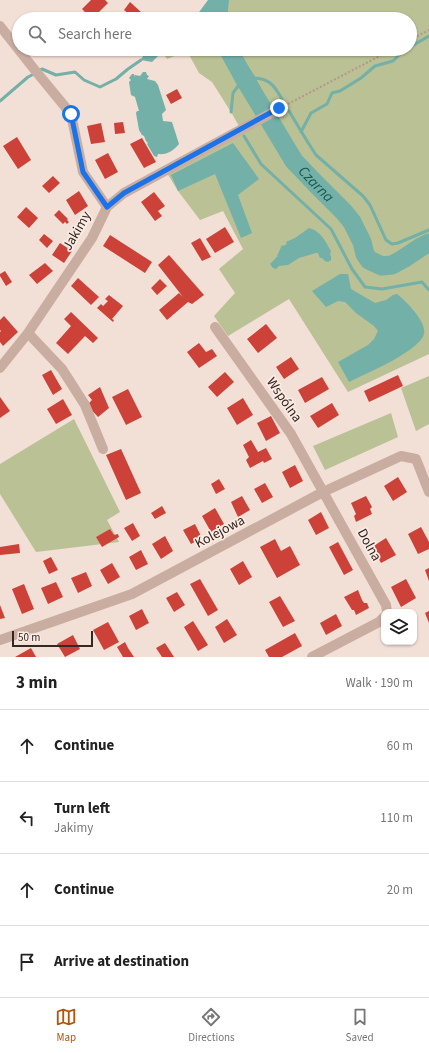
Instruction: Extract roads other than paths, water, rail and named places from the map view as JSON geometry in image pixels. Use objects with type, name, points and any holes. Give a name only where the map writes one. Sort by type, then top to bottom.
[{"type":"street","points":[[0,26],[12,42]]},
{"type":"street","points":[[23,56],[71,114],[83,172],[107,207]]},
{"type":"street","name":"Jakimy","points":[[0,368],[28,333],[92,238],[107,207],[124,193],[279,108]]},
{"type":"street","name":"Wspólna","points":[[215,327],[291,434],[323,492]]},
{"type":"street","points":[[28,333],[62,369],[85,405],[103,449]]},
{"type":"street","name":"Kolejowa","points":[[0,640],[132,594],[323,492],[401,456],[416,459],[429,492]]},
{"type":"street","name":"Dolna","points":[[323,492],[386,605],[386,609]]},
{"type":"street","points":[[312,657],[381,620]]},
{"type":"water","points":[[208,0],[229,0],[228,12],[199,12]]},
{"type":"water","points":[[143,56],[158,56],[152,62],[141,60]]},
{"type":"water","points":[[223,56],[242,56],[254,75],[271,107],[257,115],[236,82]]},
{"type":"water","points":[[143,72],[146,72],[149,76],[147,79],[155,81],[158,85],[166,110],[162,114],[163,121],[172,122],[179,144],[170,152],[158,154],[157,157],[154,156],[144,136],[139,130],[136,113],[139,111],[135,97],[131,95],[129,82],[131,80],[129,78],[132,74],[134,74],[135,77],[135,75],[140,76]]},
{"type":"water","points":[[233,143],[259,179],[238,195],[252,233],[241,238],[215,174],[178,191],[171,175]]},
{"type":"water","points":[[309,228],[317,231],[325,240],[331,251],[331,260],[328,262],[325,261],[320,258],[318,253],[316,253],[299,258],[288,265],[279,266],[276,269],[273,268],[270,264],[276,257],[278,257],[277,256],[282,245],[287,244],[286,242],[295,238]]},
{"type":"water","points":[[340,274],[348,274],[351,289],[375,303],[386,300],[397,294],[415,312],[424,329],[424,334],[420,341],[413,348],[379,368],[349,382],[338,362],[368,345],[374,339],[378,331],[345,302],[338,301],[326,307],[312,291]]},
{"type":"waterway","points":[[417,43],[429,36]]},
{"type":"waterway","name":"Czarna","points":[[232,56],[294,161],[352,222],[362,242],[365,254],[369,260],[382,266],[392,265],[429,243]]},
{"type":"waterway","points":[[301,132],[311,113],[327,104],[332,93],[340,91],[361,78],[375,66],[393,61],[398,56]]},
{"type":"waterway","points":[[40,70],[42,69],[56,75],[75,72],[84,80],[100,87],[116,79],[141,60]]},
{"type":"waterway","points":[[0,101],[32,75]]},
{"type":"waterway","points":[[252,78],[263,79],[270,83],[282,99]]},
{"type":"waterway","points":[[231,112],[233,93],[241,82]]},
{"type":"waterway","points":[[289,111],[316,155],[363,196],[370,205],[386,240],[392,244],[398,243],[429,230]]},
{"type":"waterway","points":[[244,136],[261,164],[331,229],[352,269],[365,287],[382,289],[422,282],[429,290]]}]
